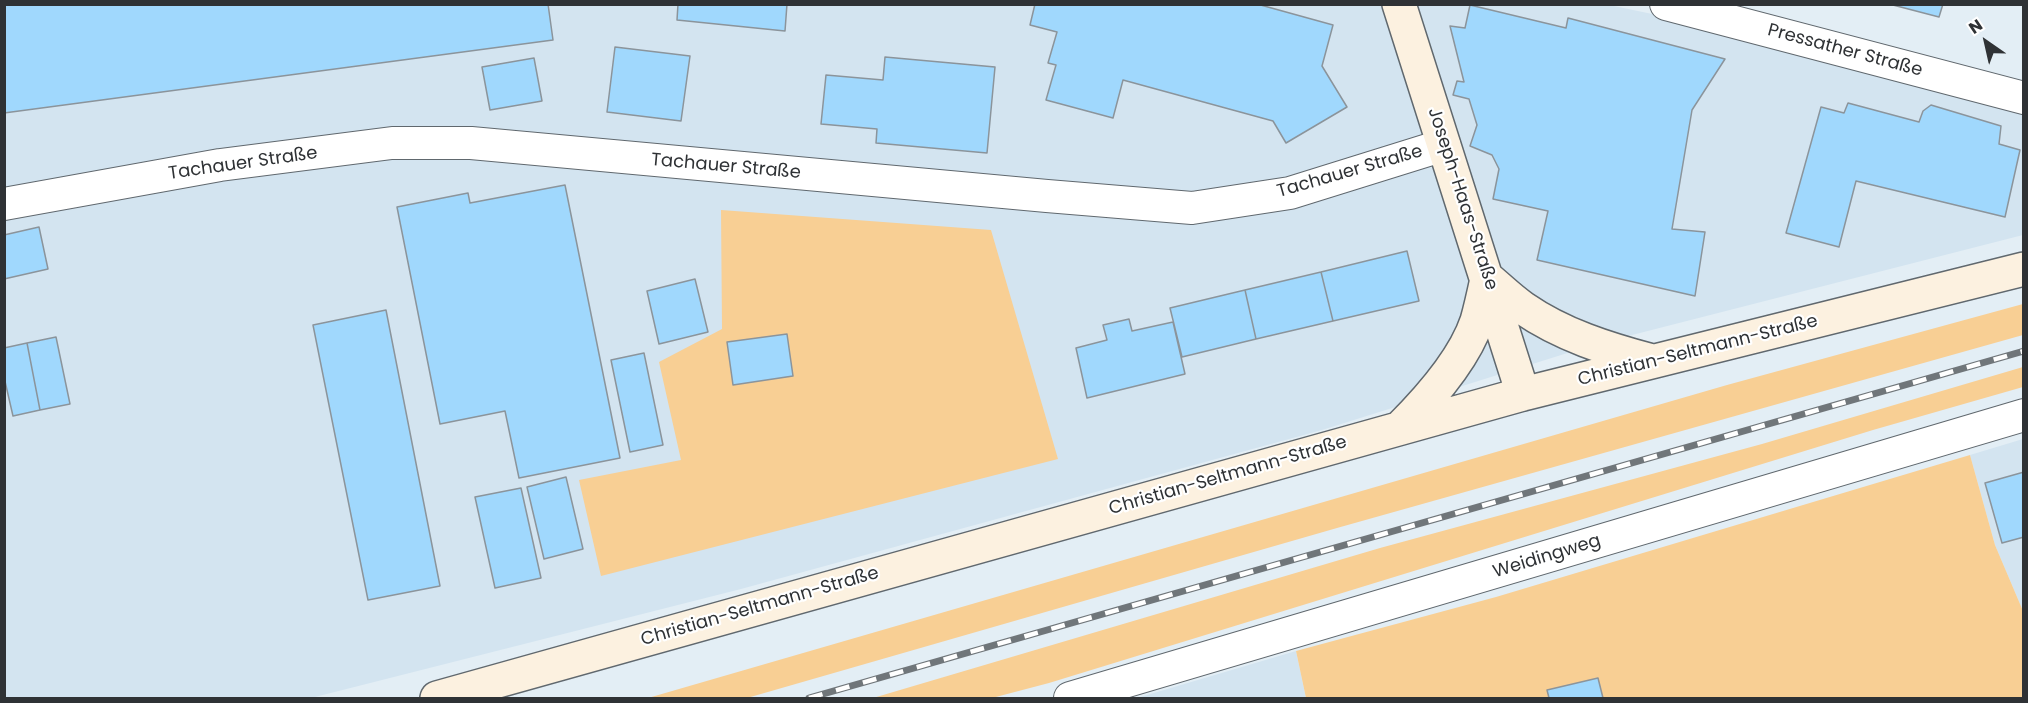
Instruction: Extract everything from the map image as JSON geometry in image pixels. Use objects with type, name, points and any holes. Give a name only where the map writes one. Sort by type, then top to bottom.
[{"type":"main road","name":"Joseph-Haas-Straße","points":[[1400,4],[1523,394]]},
{"type":"main road","name":"Christian-Seltmann-Straße","points":[[437,699],[1523,394],[2024,269]]},
{"type":"main road","points":[[1400,428],[1425,403],[1459,357],[1476,323],[1487,278],[1521,307],[1543,321],[1593,345],[1653,362]]},
{"type":"street","name":"Pressather Straße","points":[[1666,4],[2024,98]]},
{"type":"street","name":"Tachauer Straße","points":[[4,204],[232,164],[392,143],[471,143],[1192,208],[1290,193],[1444,145]]},
{"type":"street","name":"Weidingweg","points":[[1070,699],[2024,415]]},
{"type":"shaded area","points":[[4,5],[1609,5],[2023,91],[2023,235],[1593,345],[1322,430],[741,589],[311,698],[5,698]]},
{"type":"shaded area","points":[[721,210],[991,230],[1058,459],[601,576],[579,480],[681,460],[659,362],[722,329]]},
{"type":"shaded area","points":[[2023,304],[2023,335],[1337,528],[747,698],[648,698],[1727,385]]},
{"type":"shaded area","points":[[2023,367],[2023,387],[1873,430],[1049,683],[992,698],[873,698],[1380,548],[1762,444]]},
{"type":"shaded area","points":[[2023,439],[2023,611],[1995,545],[1970,455]]},
{"type":"shaded area","points":[[1970,455],[1995,545],[2023,611],[2023,698],[1306,698],[1296,651],[1496,597]]},
{"type":"shaded area","points":[[1296,651],[1306,698],[1137,698]]},
{"type":"building","points":[[4,4],[548,4],[553,40],[4,113]]},
{"type":"building","points":[[678,4],[787,4],[785,31],[677,20]]},
{"type":"building","points":[[1035,4],[1257,4],[1333,25],[1322,66],[1347,107],[1286,143],[1273,121],[1123,80],[1113,118],[1046,100],[1056,65],[1048,63],[1057,32],[1030,25]]},
{"type":"building","points":[[1889,4],[1943,4],[1939,17]]},
{"type":"building","points":[[1470,5],[1566,28],[1568,18],[1725,59],[1692,110],[1672,229],[1705,232],[1695,296],[1537,260],[1548,211],[1493,199],[1499,169],[1492,155],[1470,146],[1477,125],[1469,99],[1453,95],[1457,81],[1464,82],[1450,26],[1465,28]]},
{"type":"building","points":[[615,47],[690,56],[681,121],[607,112]]},
{"type":"building","points":[[885,57],[995,67],[987,153],[876,143],[877,129],[821,124],[826,75],[883,80]]},
{"type":"building","points":[[534,58],[542,101],[490,110],[482,67]]},
{"type":"building","points":[[1848,103],[1919,122],[1923,111],[1931,105],[2001,126],[1999,144],[2020,150],[2005,217],[1856,181],[1839,247],[1786,233],[1821,107],[1844,113]]},
{"type":"building","points":[[565,185],[620,458],[519,478],[505,411],[440,424],[397,207],[468,193],[470,203]]},
{"type":"building","points":[[39,227],[48,269],[4,279],[4,235]]},
{"type":"building","points":[[1407,251],[1419,301],[1333,321],[1321,272]]},
{"type":"building","points":[[1321,272],[1333,321],[1256,339],[1245,290]]},
{"type":"building","points":[[695,279],[708,332],[659,344],[647,291]]},
{"type":"building","points":[[1245,290],[1256,339],[1182,357],[1170,308]]},
{"type":"building","points":[[386,310],[440,586],[368,600],[313,325]]},
{"type":"building","points":[[1129,319],[1132,331],[1173,322],[1185,374],[1087,398],[1076,348],[1107,340],[1103,325]]},
{"type":"building","points":[[787,334],[793,376],[733,385],[727,342]]},
{"type":"building","points":[[56,337],[70,404],[40,410],[27,343]]},
{"type":"building","points":[[27,343],[40,410],[13,416],[4,377],[4,348]]},
{"type":"building","points":[[644,353],[663,445],[630,452],[611,360]]},
{"type":"building","points":[[2024,472],[2024,537],[2002,543],[1985,483]]},
{"type":"building","points":[[566,477],[583,549],[544,559],[527,487]]},
{"type":"building","points":[[521,488],[541,578],[495,588],[475,497]]},
{"type":"building","points":[[1598,678],[1603,698],[1549,698],[1547,690]]},
{"type":"railway","points":[[809,698],[2024,351]]}]
